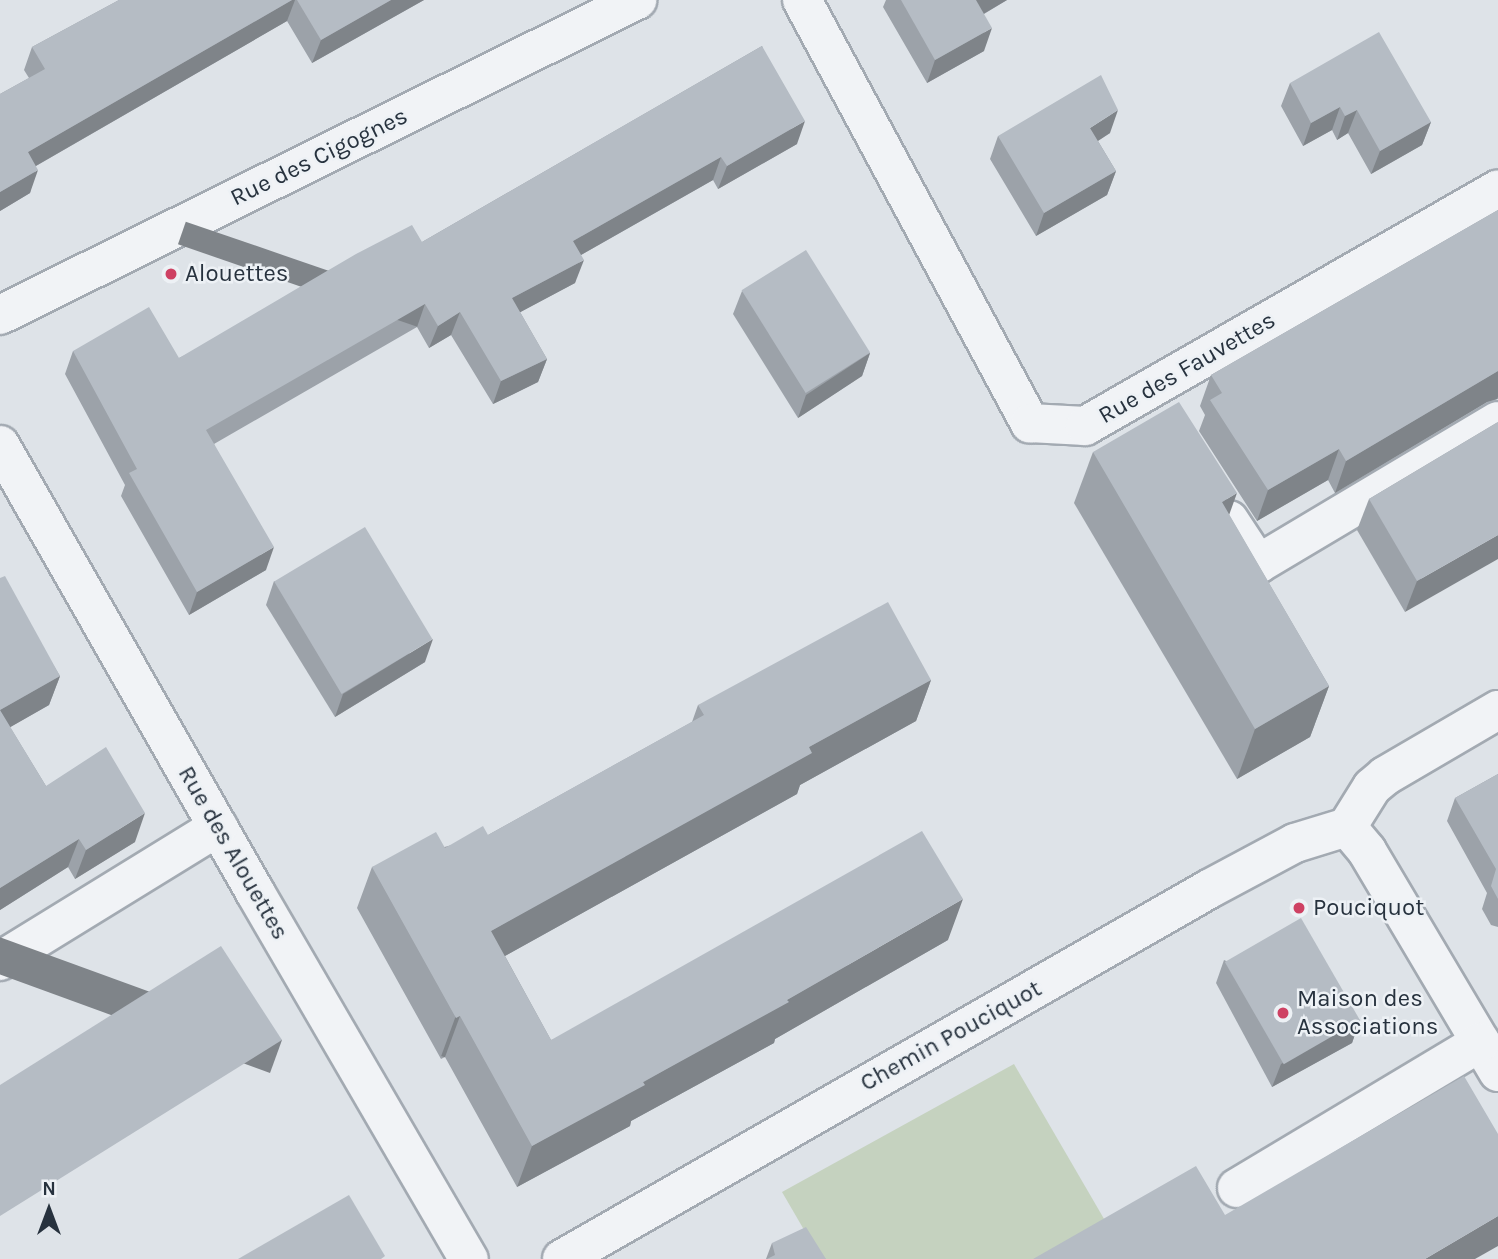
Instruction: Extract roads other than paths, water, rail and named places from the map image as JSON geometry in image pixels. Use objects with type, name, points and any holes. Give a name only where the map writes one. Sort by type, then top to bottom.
[{"type":"street","name":"Rue des Cigognes","points":[[0,315],[637,0]]},
{"type":"street","name":"Rue des Fauvettes","points":[[802,0],[1030,423],[1085,426],[1498,188]]},
{"type":"street","points":[[1147,391],[1169,426]]},
{"type":"street","points":[[1213,495],[1258,564],[1498,421]]},
{"type":"street","name":"Rue des Alouettes","points":[[0,445],[469,1259]]},
{"type":"street","points":[[1237,1188],[1490,1057],[1367,851],[1346,827],[1372,788],[1385,776],[1498,710]]},
{"type":"street","points":[[0,961],[218,827]]},
{"type":"street","name":"Chemin Pouciquot","points":[[562,1259],[1209,889],[1295,844],[1346,827]]},
{"type":"place","name":"Alouettes","points":[[171,274]]},
{"type":"place","name":"Pouciquot","points":[[1299,908]]},
{"type":"place","name":"Maison des Associations","points":[[1283,1013]]}]
